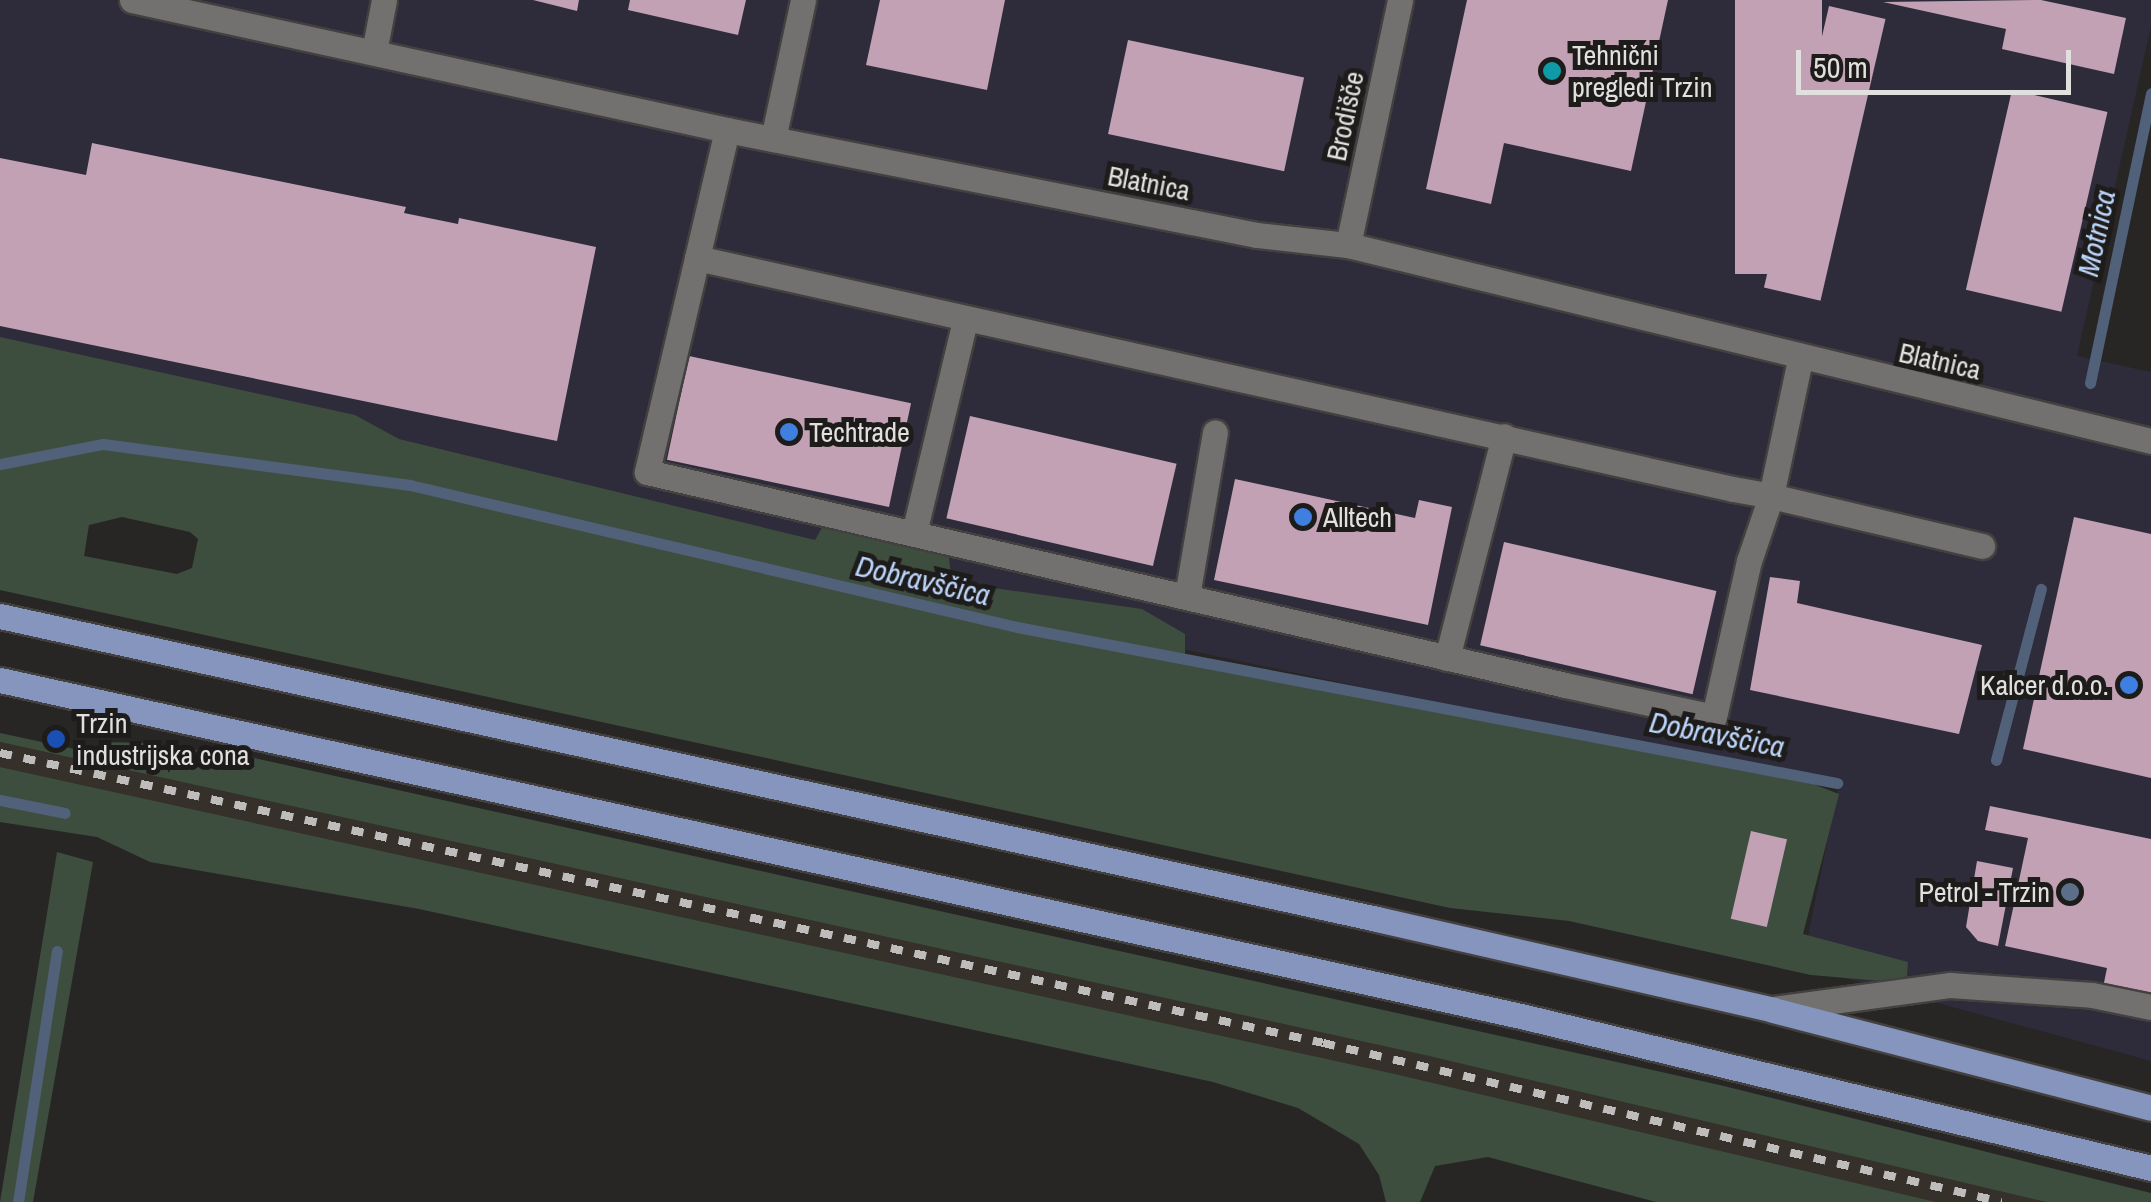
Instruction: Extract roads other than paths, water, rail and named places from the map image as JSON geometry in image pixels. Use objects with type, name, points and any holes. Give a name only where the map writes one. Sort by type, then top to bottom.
[{"type":"main road","points":[[0,616],[1773,1010],[2151,1108]]},
{"type":"main road","points":[[0,680],[1525,1016],[2151,1168]]},
{"type":"street","name":"Blatnica","points":[[132,0],[726,130],[1258,235],[1348,246],[1800,360],[2151,440]]},
{"type":"street","points":[[374,52],[384,0]]},
{"type":"street","points":[[773,139],[804,0]]},
{"type":"street","name":"Brodišče","points":[[1348,246],[1400,0]]},
{"type":"street","points":[[726,130],[647,472],[1714,717],[1749,561],[1771,496],[1800,360]]},
{"type":"street","points":[[698,258],[965,321],[1230,372],[1982,546]]},
{"type":"street","points":[[914,532],[965,321]]},
{"type":"street","points":[[1187,596],[1215,432]]},
{"type":"street","points":[[1446,658],[1504,436]]},
{"type":"street","points":[[1773,1010],[1950,985],[2092,995],[2151,1006]]},
{"type":"waterway","name":"Motnica","points":[[2090,383],[2151,93]]},
{"type":"waterway","name":"Dobravščica","points":[[0,464],[103,444],[410,485],[1017,627],[1837,783]]},
{"type":"waterway","name":"Motnica","points":[[1996,760],[2041,589]]},
{"type":"waterway","points":[[0,800],[65,813]]},
{"type":"waterway","points":[[18,1202],[57,951]]},
{"type":"railway","points":[[0,753],[1323,1043],[2002,1202]]},
{"type":"place","name":"Tehnični pregledi Trzin","points":[[1552,71]]},
{"type":"place","name":"Techtrade","points":[[789,432]]},
{"type":"place","name":"Alltech","points":[[1303,517]]},
{"type":"place","name":"Kalcer d.o.o.","points":[[2129,685]]},
{"type":"place","name":"Trzin industrijska cona","points":[[56,739]]},
{"type":"place","name":"Petrol - Trzin","points":[[2070,892]]}]
